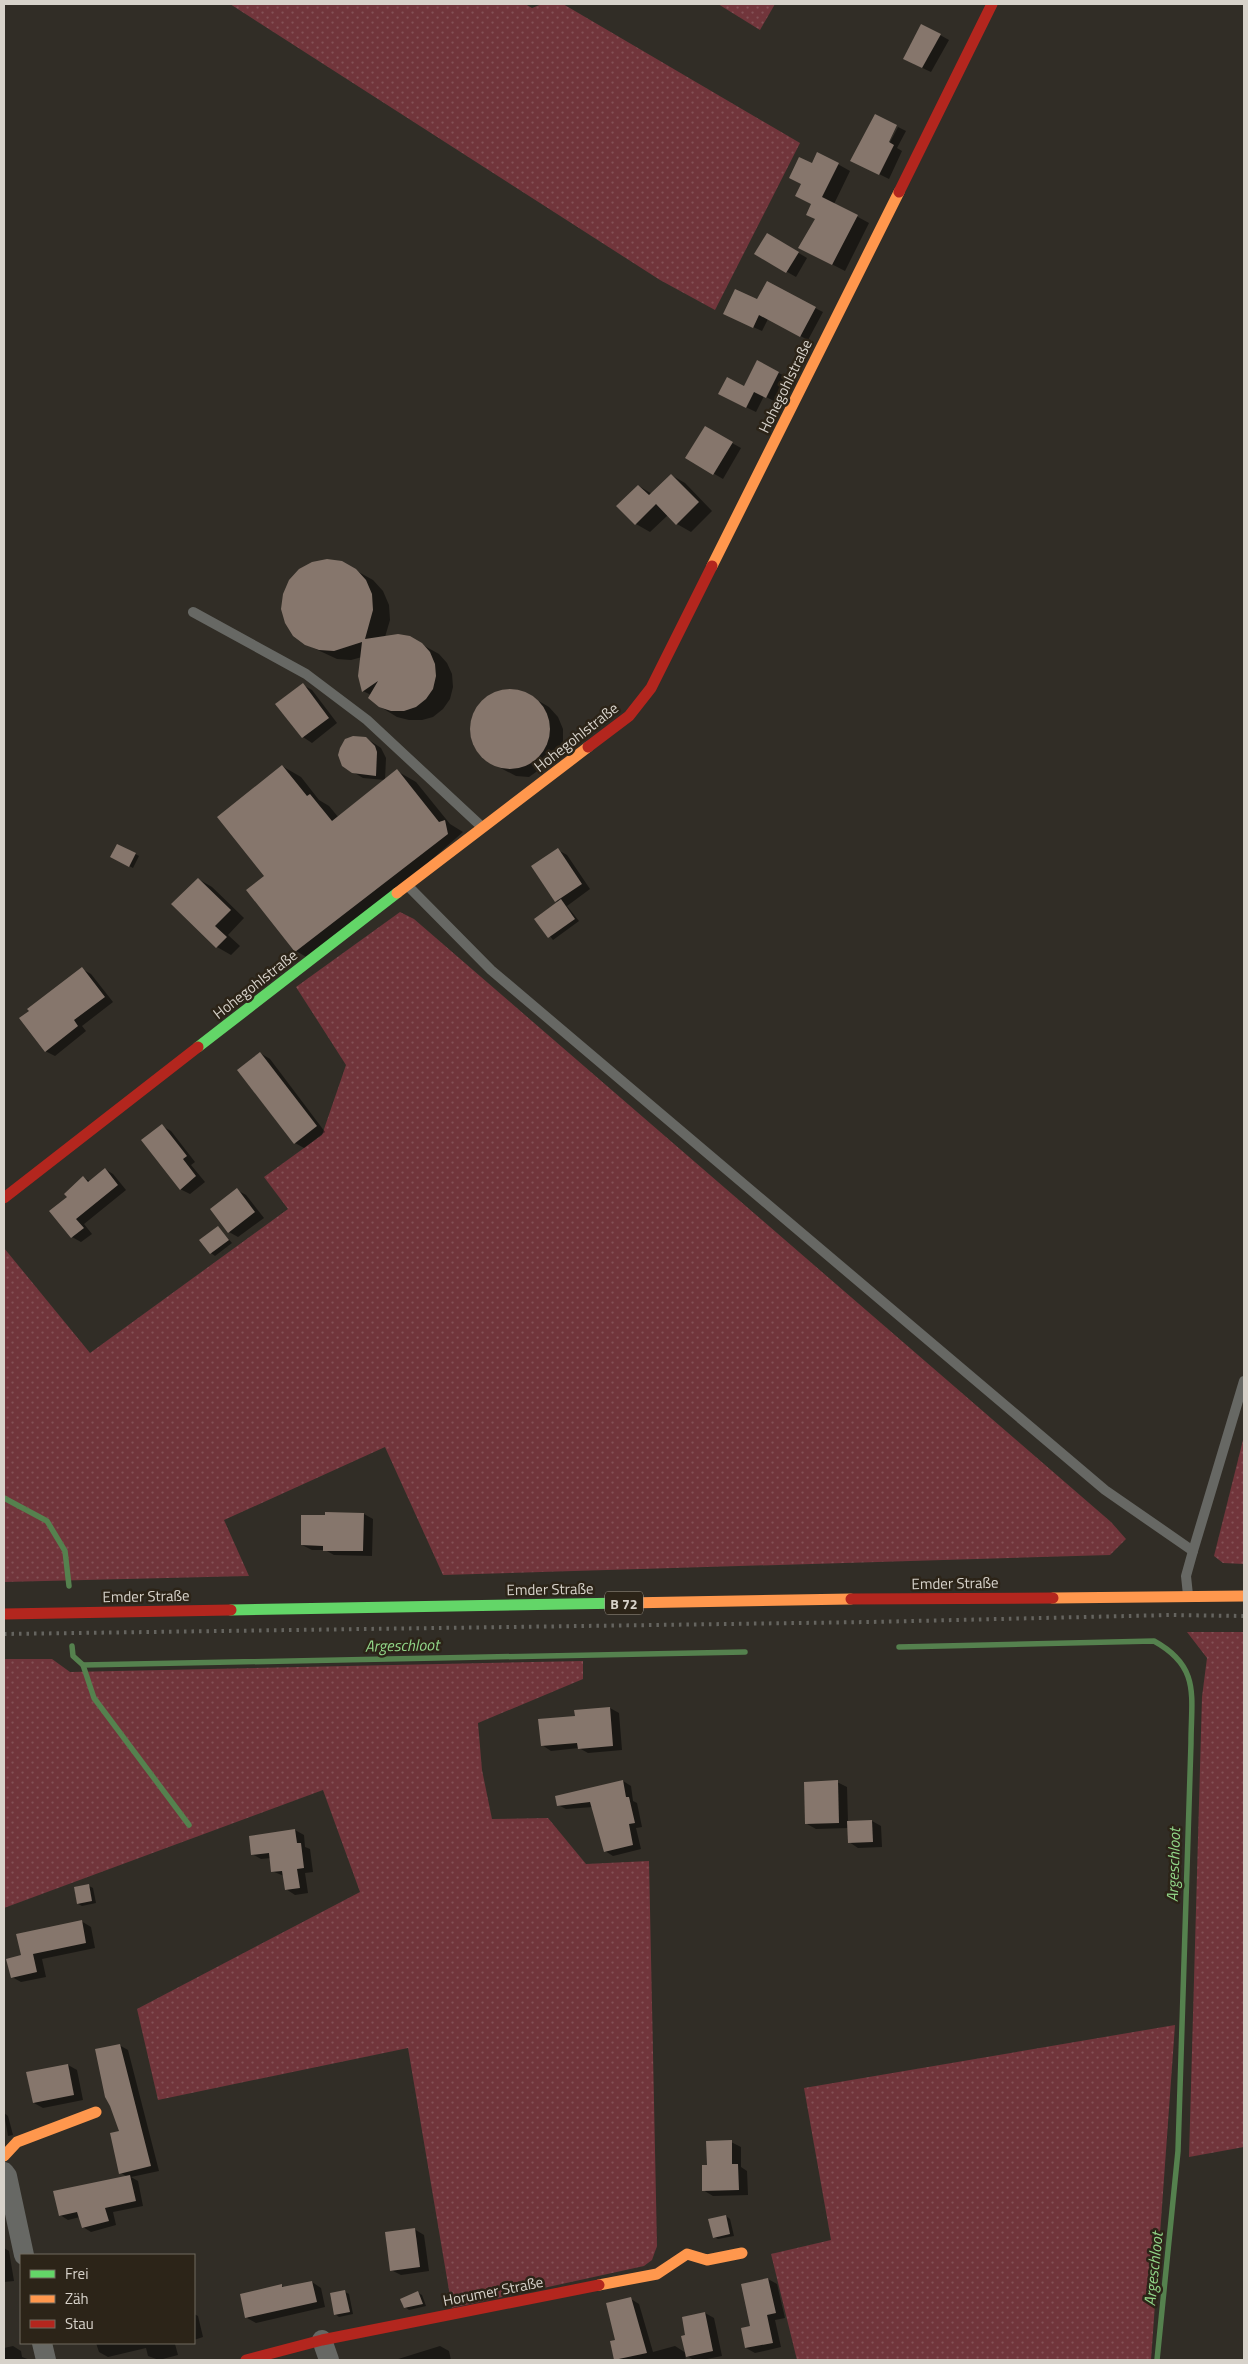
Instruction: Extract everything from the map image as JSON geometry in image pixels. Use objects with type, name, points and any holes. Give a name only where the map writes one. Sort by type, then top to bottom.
[{"type":"street","name":"Hohegohlstraße","points":[[4,1198],[407,885],[629,716],[651,688],[992,4]]},
{"type":"street","name":"Emder Straße","points":[[4,1614],[1188,1595],[1244,1596]]},
{"type":"street","points":[[4,2156],[17,2142],[96,2112]]},
{"type":"street","points":[[4,2172],[7,2176],[24,2254]]},
{"type":"street","name":"Horumer Straße","points":[[246,2360],[322,2340],[658,2274],[687,2254],[707,2260],[742,2253]]},
{"type":"street","points":[[322,2340],[329,2360]]},
{"type":"street","points":[[42,2344],[46,2360]]},
{"type":"lane","points":[[193,612],[306,674],[367,720],[483,828]]},
{"type":"lane","points":[[407,885],[491,970],[1105,1490],[1193,1551]]},
{"type":"lane","points":[[1188,1595],[1186,1576],[1244,1381]]},
{"type":"shaded area","points":[[230,4],[525,4],[532,8],[542,4],[563,4],[800,143],[715,310],[660,280]]},
{"type":"shaded area","points":[[718,4],[775,4],[760,30]]},
{"type":"shaded area","points":[[400,912],[414,919],[1111,1522],[1126,1539],[1110,1555],[443,1575],[385,1447],[224,1520],[249,1576],[4,1582],[4,1248],[90,1353],[288,1209],[264,1177],[322,1135],[346,1065],[296,987]]},
{"type":"shaded area","points":[[1244,1436],[1244,1564],[1223,1563],[1214,1556]]},
{"type":"shaded area","points":[[1187,1632],[1244,1632],[1244,2147],[1189,2157],[1202,1697],[1207,1658]]},
{"type":"shaded area","points":[[4,1659],[52,1659],[70,1672],[583,1661],[583,1679],[478,1723],[482,1770],[492,1819],[548,1818],[586,1864],[649,1861],[657,2246],[652,2260],[644,2266],[452,2308],[408,2048],[158,2100],[137,2009],[360,1892],[323,1790],[4,1908]]},
{"type":"shaded area","points":[[1175,2025],[1151,2360],[797,2360],[771,2254],[831,2240],[804,2088]]},
{"type":"building","points":[[921,24],[941,34],[922,68],[903,59]]},
{"type":"building","points":[[875,114],[897,125],[889,142],[894,145],[879,175],[850,161]]},
{"type":"building","points":[[817,152],[839,163],[822,197],[858,215],[832,265],[798,248],[815,219],[806,215],[811,204],[795,196],[801,184],[789,178],[799,157],[812,163]]},
{"type":"building","points":[[767,233],[799,252],[786,273],[754,254]]},
{"type":"building","points":[[767,281],[816,307],[800,337],[759,315],[753,328],[723,314],[735,289],[757,299]]},
{"type":"building","points":[[757,360],[779,372],[766,398],[754,392],[746,408],[718,394],[727,377],[744,386]]},
{"type":"building","points":[[705,426],[733,442],[713,475],[685,458]]},
{"type":"building","points":[[671,474],[699,502],[676,525],[656,504],[635,525],[616,506],[638,485],[649,495]]},
{"type":"building","points":[[327,559],[342,561],[356,569],[366,580],[372,594],[373,610],[365,639],[398,634],[410,636],[422,643],[430,652],[435,664],[436,676],[433,689],[426,699],[416,707],[404,711],[391,711],[379,707],[368,698],[378,681],[362,692],[358,676],[362,642],[334,651],[319,650],[305,645],[293,636],[285,623],[281,609],[283,594],[289,580],[299,569],[312,562]]},
{"type":"building","points":[[303,683],[329,718],[302,738],[275,704]]},
{"type":"building","points":[[510,689],[525,692],[538,701],[547,714],[550,729],[547,744],[538,757],[525,766],[510,769],[495,766],[482,757],[473,744],[470,729],[473,714],[482,701],[495,692]]},
{"type":"building","points":[[353,736],[366,737],[375,746],[377,752],[376,776],[352,773],[342,766],[338,755],[340,748],[345,739]]},
{"type":"building","points":[[282,765],[307,796],[310,794],[332,821],[397,769],[439,822],[445,820],[448,834],[295,952],[246,890],[264,876],[217,817]]},
{"type":"building","points":[[117,844],[136,853],[129,867],[110,857]]},
{"type":"building","points":[[558,848],[582,884],[555,902],[531,866]]},
{"type":"building","points":[[198,878],[231,910],[215,926],[227,937],[216,948],[171,904]]},
{"type":"building","points":[[561,899],[575,919],[548,938],[534,919]]},
{"type":"building","points":[[82,967],[105,997],[74,1020],[78,1026],[45,1052],[19,1018],[29,1011],[27,1009]]},
{"type":"building","points":[[260,1052],[317,1126],[294,1144],[237,1070]]},
{"type":"building","points":[[162,1124],[187,1156],[183,1159],[196,1176],[180,1190],[141,1140]]},
{"type":"building","points":[[105,1168],[118,1185],[76,1219],[84,1228],[71,1238],[49,1211],[67,1197],[64,1194],[83,1176],[88,1182]]},
{"type":"building","points":[[237,1188],[255,1212],[228,1233],[210,1209]]},
{"type":"building","points":[[218,1226],[229,1240],[210,1254],[199,1240]]},
{"type":"building","points":[[325,1512],[364,1513],[363,1551],[323,1551],[323,1546],[301,1545],[301,1515],[325,1515]]},
{"type":"building","points":[[610,1707],[613,1746],[578,1749],[577,1743],[541,1746],[538,1719],[575,1716],[574,1710]]},
{"type":"building","points":[[623,1780],[626,1797],[629,1797],[635,1823],[629,1824],[633,1845],[604,1852],[590,1802],[557,1806],[555,1796]]},
{"type":"building","points":[[838,1780],[839,1823],[805,1824],[804,1782]]},
{"type":"building","points":[[872,1820],[873,1842],[848,1843],[847,1821]]},
{"type":"building","points":[[295,1829],[297,1843],[301,1843],[304,1868],[297,1869],[300,1888],[285,1890],[282,1871],[271,1872],[269,1853],[251,1855],[249,1836]]},
{"type":"building","points":[[89,1884],[92,1901],[77,1904],[74,1887]]},
{"type":"building","points":[[82,1920],[86,1943],[33,1954],[37,1972],[11,1978],[6,1959],[21,1955],[16,1934]]},
{"type":"building","points":[[120,2044],[151,2166],[119,2174],[110,2133],[119,2131],[105,2097],[95,2049]]},
{"type":"building","points":[[68,2064],[74,2095],[33,2103],[26,2072]]},
{"type":"building","points":[[732,2140],[732,2164],[738,2164],[739,2190],[702,2191],[702,2165],[707,2165],[706,2141]]},
{"type":"building","points":[[130,2175],[136,2201],[105,2208],[109,2221],[82,2228],[77,2212],[59,2216],[53,2191]]},
{"type":"building","points":[[726,2215],[730,2234],[713,2238],[708,2219]]},
{"type":"building","points":[[415,2228],[420,2267],[390,2271],[385,2232]]},
{"type":"building","points":[[768,2278],[776,2313],[767,2315],[773,2343],[745,2348],[741,2328],[750,2326],[741,2284]]},
{"type":"building","points":[[312,2281],[317,2302],[245,2318],[240,2294],[282,2284],[282,2287]]},
{"type":"building","points":[[345,2290],[350,2312],[334,2315],[330,2293]]},
{"type":"building","points":[[418,2291],[423,2304],[404,2308],[400,2299]]},
{"type":"building","points":[[631,2297],[647,2353],[614,2360],[610,2341],[615,2340],[606,2303]]},
{"type":"building","points":[[705,2312],[713,2351],[686,2357],[681,2336],[685,2335],[682,2317]]},
{"type":"waterway","name":"Argeschloot","points":[[4,1498],[47,1521],[65,1551],[69,1586]]},
{"type":"waterway","name":"Argeschloot","points":[[899,1647],[1154,1641],[1180,1661],[1186,1672],[1190,1684],[1192,1711],[1178,2151],[1157,2360]]},
{"type":"waterway","name":"Argeschloot","points":[[72,1646],[73,1656],[83,1665],[745,1652]]},
{"type":"waterway","points":[[83,1665],[94,1698],[189,1825]]},
{"type":"railway","points":[[4,1634],[870,1622],[1170,1615],[1244,1616]]},
{"type":"traffic: fast","points":[[198,1047],[397,893]]},
{"type":"traffic: fast","points":[[231,1610],[626,1603]]},
{"type":"traffic: slow","points":[[712,566],[899,192]]},
{"type":"traffic: slow","points":[[397,893],[588,747]]},
{"type":"traffic: slow","points":[[1053,1598],[1244,1596]]},
{"type":"traffic: slow","points":[[626,1603],[851,1599]]},
{"type":"traffic: slow","points":[[4,2156],[17,2142],[96,2112]]},
{"type":"traffic: slow","points":[[599,2285],[657,2274],[687,2254],[707,2260],[742,2253]]},
{"type":"traffic: jam","points":[[899,192],[992,4]]},
{"type":"traffic: jam","points":[[588,747],[629,716],[651,688],[712,566]]},
{"type":"traffic: jam","points":[[4,1198],[198,1047]]},
{"type":"traffic: jam","points":[[851,1599],[1053,1598]]},
{"type":"traffic: jam","points":[[4,1614],[231,1610]]},
{"type":"traffic: jam","points":[[246,2360],[322,2340],[599,2285]]}]
